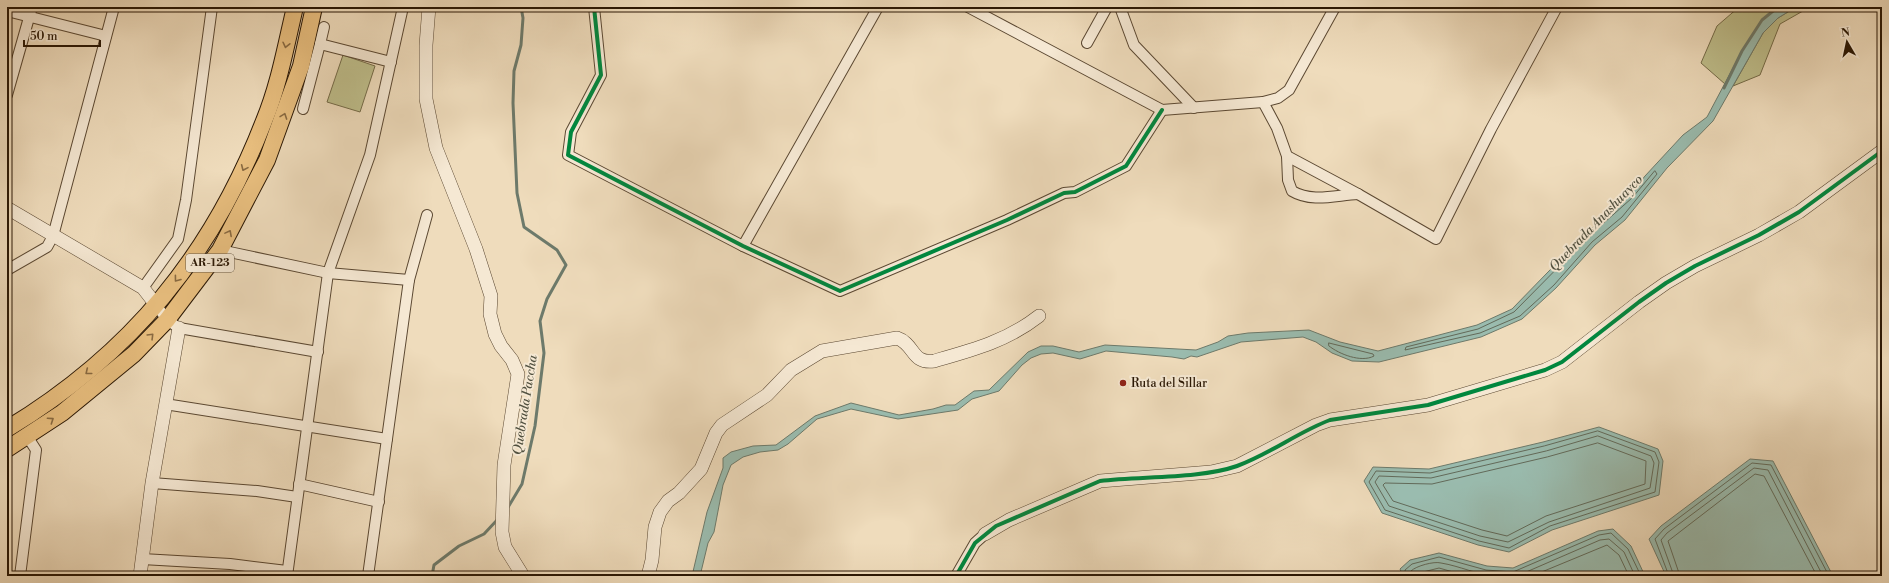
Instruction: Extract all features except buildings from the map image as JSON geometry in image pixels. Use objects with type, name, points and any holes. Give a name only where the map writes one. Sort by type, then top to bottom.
[{"type":"main road","name":"AR-123","points":[[7,429],[87,373],[126,338],[157,306],[193,257],[239,178],[265,120],[283,60],[295,7]]},
{"type":"main road","name":"AR-123","points":[[7,449],[95,386],[173,324],[220,250],[268,160],[301,66],[314,7]]},
{"type":"street","points":[[7,95],[32,7]]},
{"type":"street","points":[[7,270],[47,247],[53,236],[114,7]]},
{"type":"street","points":[[143,288],[178,240],[186,200],[212,7]]},
{"type":"street","points":[[142,559],[230,564],[287,574],[328,273],[370,155],[403,7]]},
{"type":"street","points":[[429,7],[426,45],[426,99],[436,148],[458,202],[491,296],[490,314],[495,334],[501,346],[512,360],[518,374],[504,465],[502,532],[505,547],[523,576]]},
{"type":"street","points":[[594,7],[600,76],[571,132],[568,155],[743,246],[840,291],[1007,220],[1064,193],[1075,192],[1126,166],[1162,110]]},
{"type":"street","points":[[743,246],[878,7]]},
{"type":"street","points":[[968,7],[1162,110],[1263,102],[1278,98],[1289,90],[1335,7]]},
{"type":"street","points":[[1087,43],[1107,7]]},
{"type":"street","points":[[1120,7],[1134,45],[1194,108]]},
{"type":"street","points":[[1287,156],[1358,194],[1436,239],[1491,129],[1556,7]]},
{"type":"street","points":[[7,11],[106,36]]},
{"type":"street","points":[[303,110],[324,27]]},
{"type":"street","points":[[320,44],[391,62]]},
{"type":"street","points":[[1263,102],[1277,128],[1287,156],[1288,180],[1292,191],[1301,196],[1326,198],[1358,194]]},
{"type":"street","points":[[956,576],[975,544],[985,534],[1003,523],[1100,481],[1211,472],[1237,466],[1330,420],[1428,405],[1545,370],[1562,362],[1639,302],[1666,283],[1695,266],[1759,235],[1799,212],[1882,151]]},
{"type":"street","points":[[7,208],[143,288],[173,324],[318,352]]},
{"type":"street","points":[[368,576],[410,280],[427,215]]},
{"type":"street","points":[[220,250],[328,273],[410,280]]},
{"type":"street","points":[[648,576],[652,560],[655,526],[660,512],[668,501],[679,493],[702,469],[716,433],[722,426],[767,395],[791,370],[822,351],[897,338],[904,340],[917,358],[925,362],[1005,339],[1023,329],[1040,316]]},
{"type":"street","points":[[140,576],[152,482],[165,404],[173,324]]},
{"type":"street","points":[[165,404],[387,439]]},
{"type":"street","points":[[20,576],[36,450],[27,436]]},
{"type":"street","points":[[152,482],[257,491],[297,498]]},
{"type":"street","points":[[299,484],[379,502]]},
{"type":"green space","points":[[1739,7],[1778,7],[1754,33],[1725,84],[1701,63],[1717,26]]},
{"type":"green space","points":[[1796,7],[1810,7],[1780,24],[1760,75],[1733,86],[1763,33],[1778,18]]},
{"type":"green space","points":[[343,55],[375,66],[360,112],[327,102]]},
{"type":"water","points":[[1778,7],[1796,7],[1778,18],[1763,33],[1713,121],[1667,168],[1625,220],[1595,245],[1556,288],[1522,319],[1481,337],[1379,362],[1352,361],[1332,353],[1316,342],[1303,337],[1241,342],[1197,357],[1191,356],[1184,359],[1106,351],[1080,359],[1053,353],[1041,354],[1031,358],[1022,365],[999,391],[972,399],[958,410],[898,419],[851,409],[817,419],[788,444],[778,450],[760,452],[743,457],[731,465],[723,485],[714,532],[708,543],[700,576],[692,576],[707,512],[723,468],[723,458],[731,452],[753,446],[776,445],[815,416],[851,403],[899,415],[933,409],[946,405],[955,405],[974,391],[989,390],[1028,352],[1041,346],[1053,346],[1079,352],[1105,345],[1196,350],[1218,342],[1228,336],[1248,333],[1309,330],[1340,342],[1378,351],[1477,325],[1512,309],[1585,234],[1630,195],[1645,176],[1683,135],[1707,117],[1742,51],[1762,20]]},
{"type":"water","points":[[1599,427],[1658,449],[1663,461],[1659,495],[1552,530],[1509,552],[1478,545],[1382,513],[1364,481],[1373,467],[1429,469]]},
{"type":"water","points":[[1750,459],[1773,461],[1833,576],[1666,576],[1649,539],[1661,526]]},
{"type":"water","points":[[1613,529],[1631,546],[1645,576],[1403,576],[1400,569],[1410,560],[1439,553],[1487,566],[1513,568],[1598,531]]},
{"type":"waterway","name":"Quebrada Paccha","points":[[507,509],[522,484],[535,426],[544,353],[540,321],[547,299],[566,265],[557,250],[524,227],[517,193],[513,103],[514,71],[521,45],[523,18],[521,7]]},
{"type":"waterway","name":"Quebrada Anashuayco","points":[[1724,88],[1742,51],[1762,20],[1778,7]]},
{"type":"waterway","name":"Quebrada Paccha","points":[[432,576],[434,565],[459,546],[484,534],[498,519]]},
{"type":"cycle path","points":[[594,7],[601,75],[571,132],[568,155],[743,246],[840,291],[1007,220],[1064,193],[1075,192],[1126,166],[1162,110]]},
{"type":"cycle path","points":[[956,576],[975,543],[996,526],[1100,481],[1188,475],[1222,470],[1249,461],[1330,420],[1428,405],[1545,370],[1562,362],[1639,302],[1666,283],[1695,266],[1759,235],[1799,212],[1882,151]]},
{"type":"place","name":"Ruta del Sillar","points":[[1123,383]]}]
